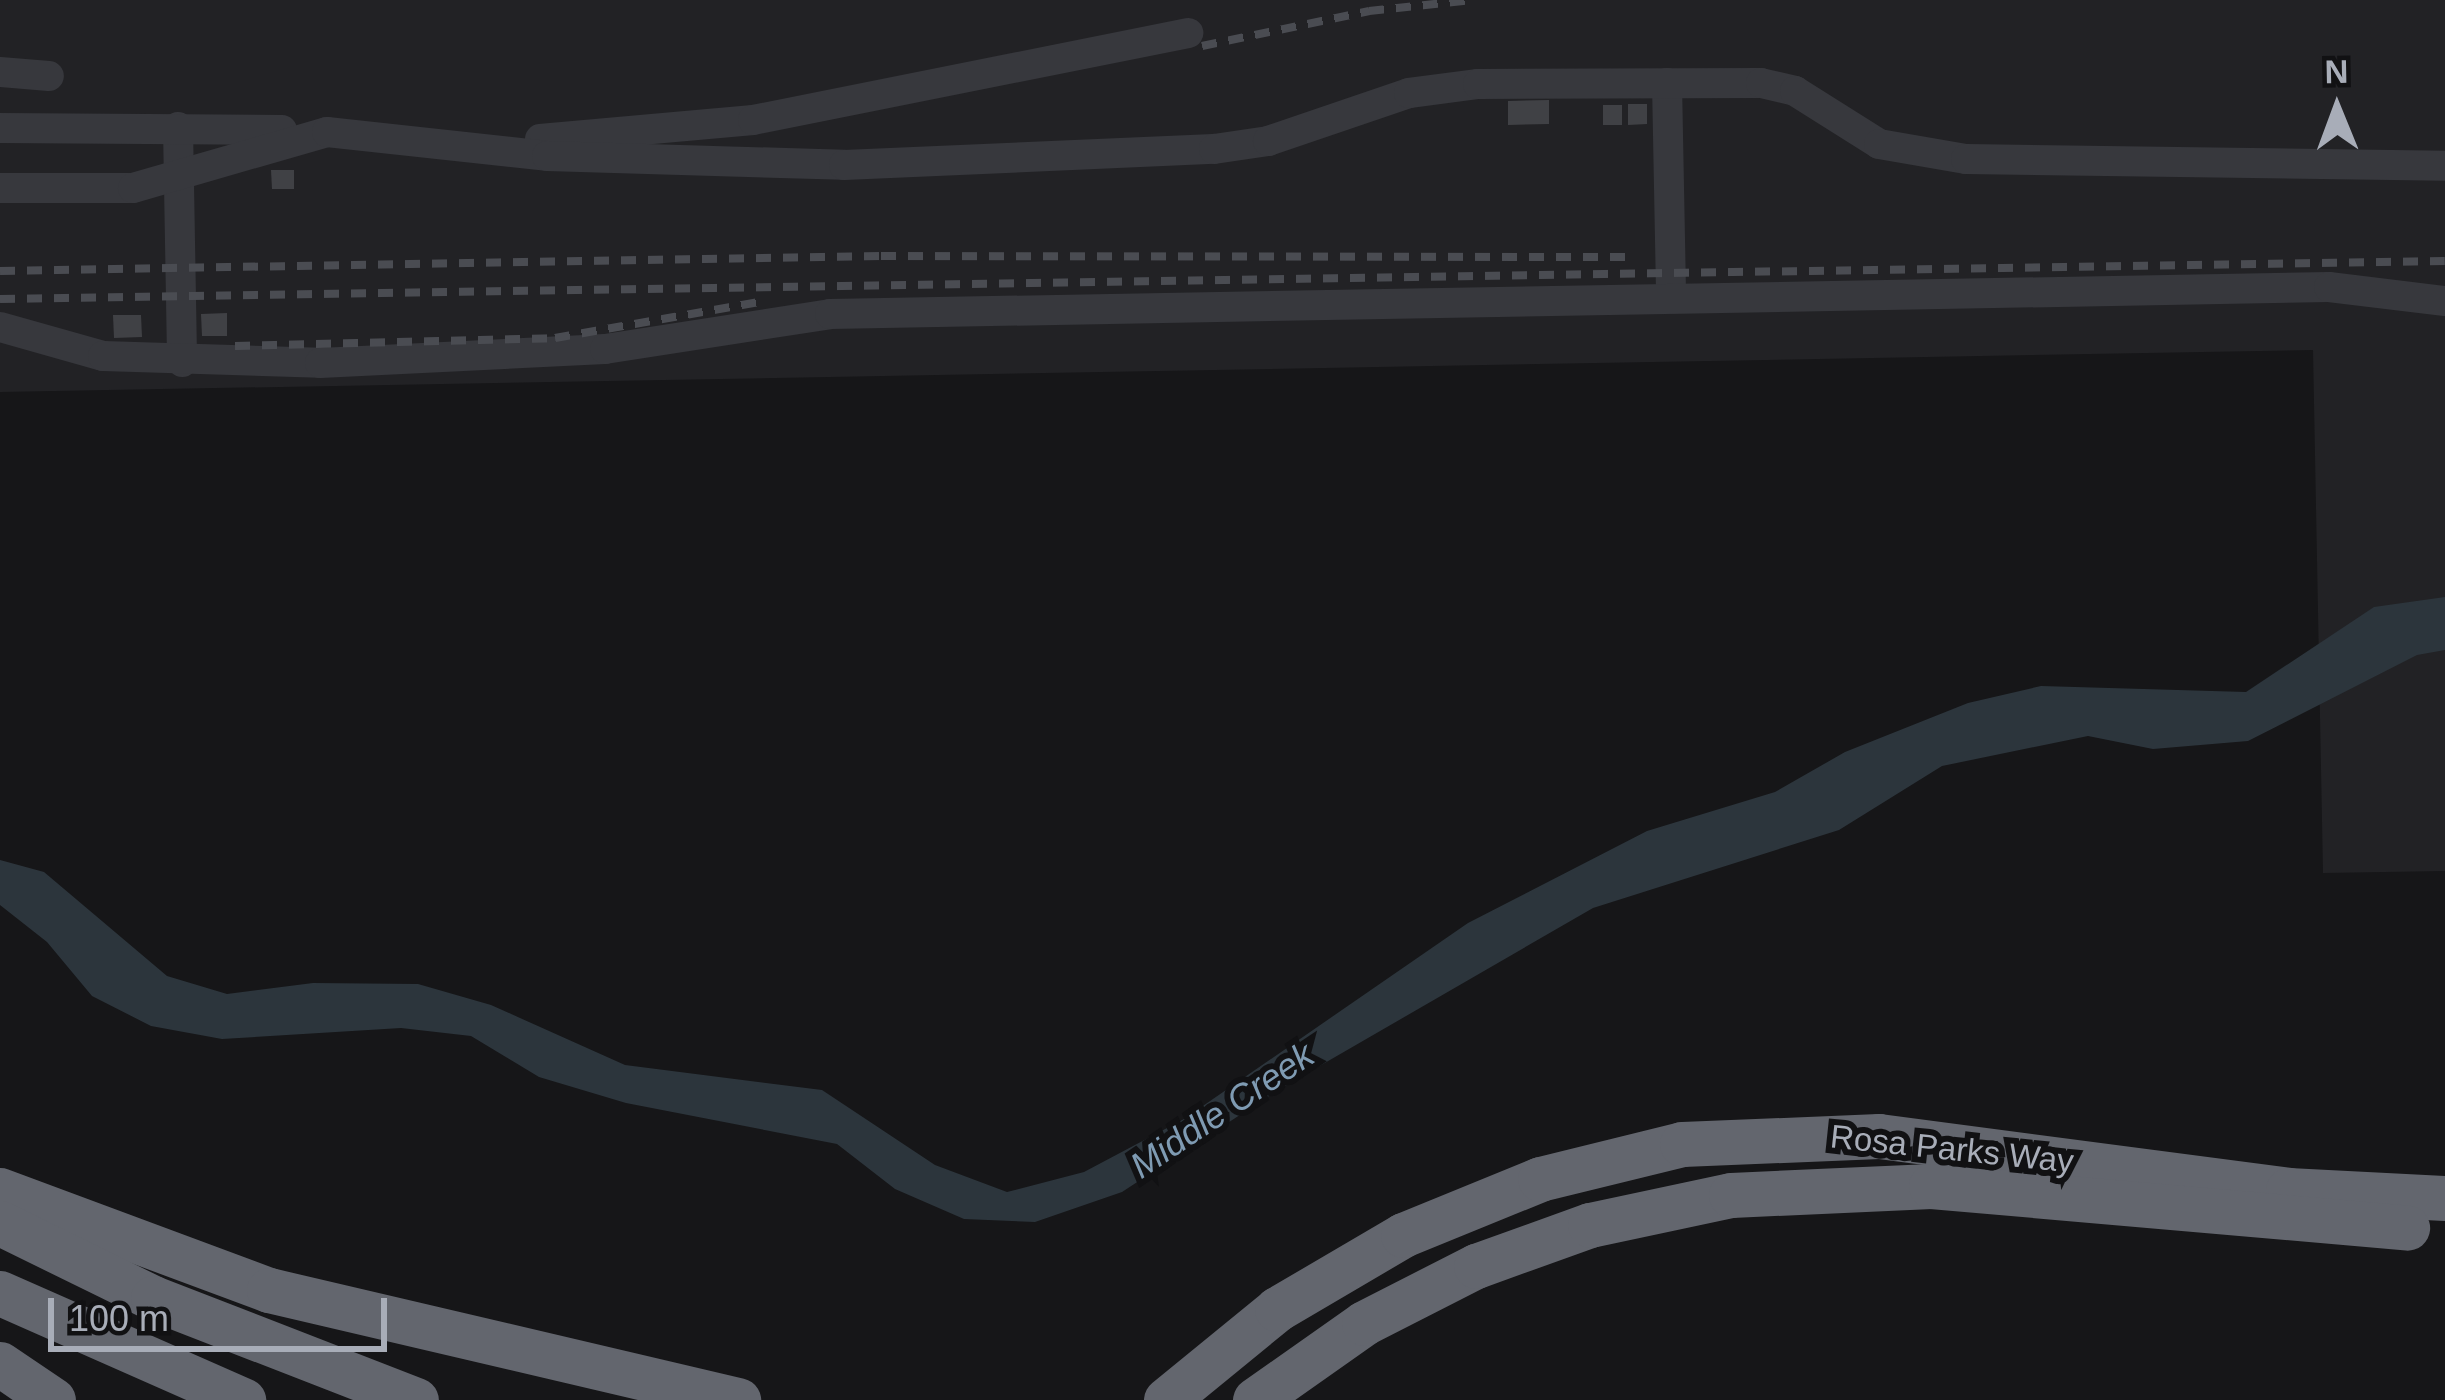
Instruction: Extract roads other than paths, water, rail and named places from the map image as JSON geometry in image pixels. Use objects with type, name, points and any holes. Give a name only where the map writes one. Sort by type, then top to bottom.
[{"type":"highway","name":"Rosa Parks Way","points":[[1166,1400],[1317,1283],[1425,1224],[1564,1171],[1707,1141],[1855,1135],[2288,1190],[2445,1198]]},
{"type":"highway","points":[[1203,1400],[1338,1299],[1564,1171]]},
{"type":"highway","name":"Rosa Parks Way","points":[[1255,1400],[1386,1310],[1543,1240],[1685,1203],[1858,1185],[2445,1229]]},
{"type":"highway","points":[[0,1190],[269,1290],[738,1400]]},
{"type":"highway","points":[[0,1223],[153,1298],[416,1400]]},
{"type":"highway","points":[[1300,1400],[1334,1364],[1543,1240]]},
{"type":"highway","points":[[1139,1400],[1236,1316],[1317,1283]]},
{"type":"highway","points":[[0,1293],[243,1400]]},
{"type":"highway","points":[[0,1364],[53,1400]]},
{"type":"lane","points":[[0,128],[178,127],[536,139],[711,124],[1188,33]]},
{"type":"lane","points":[[0,72],[49,76]]},
{"type":"lane","points":[[1667,83],[1671,297]]},
{"type":"lane","points":[[0,188],[134,188],[179,179],[275,141],[327,132],[547,156],[844,165],[1214,149],[1443,87],[1667,83],[1795,91],[1879,144],[1950,157],[2445,166]]},
{"type":"lane","points":[[178,127],[182,362]]},
{"type":"lane","points":[[0,327],[104,356],[182,362],[475,359],[830,314],[2329,287],[2445,301]]},
{"type":"water","name":"Middle Creek","points":[[2445,597],[2445,650],[2417,655],[2248,741],[2153,749],[2088,736],[1942,766],[1839,830],[1593,908],[1278,1090],[1122,1192],[1035,1222],[964,1219],[895,1189],[837,1144],[626,1103],[539,1077],[471,1036],[401,1028],[222,1039],[151,1026],[92,996],[47,942],[0,905],[0,860],[44,872],[167,976],[227,994],[313,983],[418,984],[491,1005],[625,1065],[822,1090],[935,1165],[1007,1192],[1084,1172],[1184,1119],[1468,923],[1647,831],[1775,792],[1845,752],[1968,703],[2041,686],[2246,692],[2374,607]]},
{"type":"railway","points":[[1202,46],[1369,11],[1472,0]]},
{"type":"railway","points":[[0,271],[881,256],[1629,257]]},
{"type":"railway","points":[[0,299],[2445,261]]},
{"type":"railway","points":[[235,346],[555,338],[765,301]]}]
